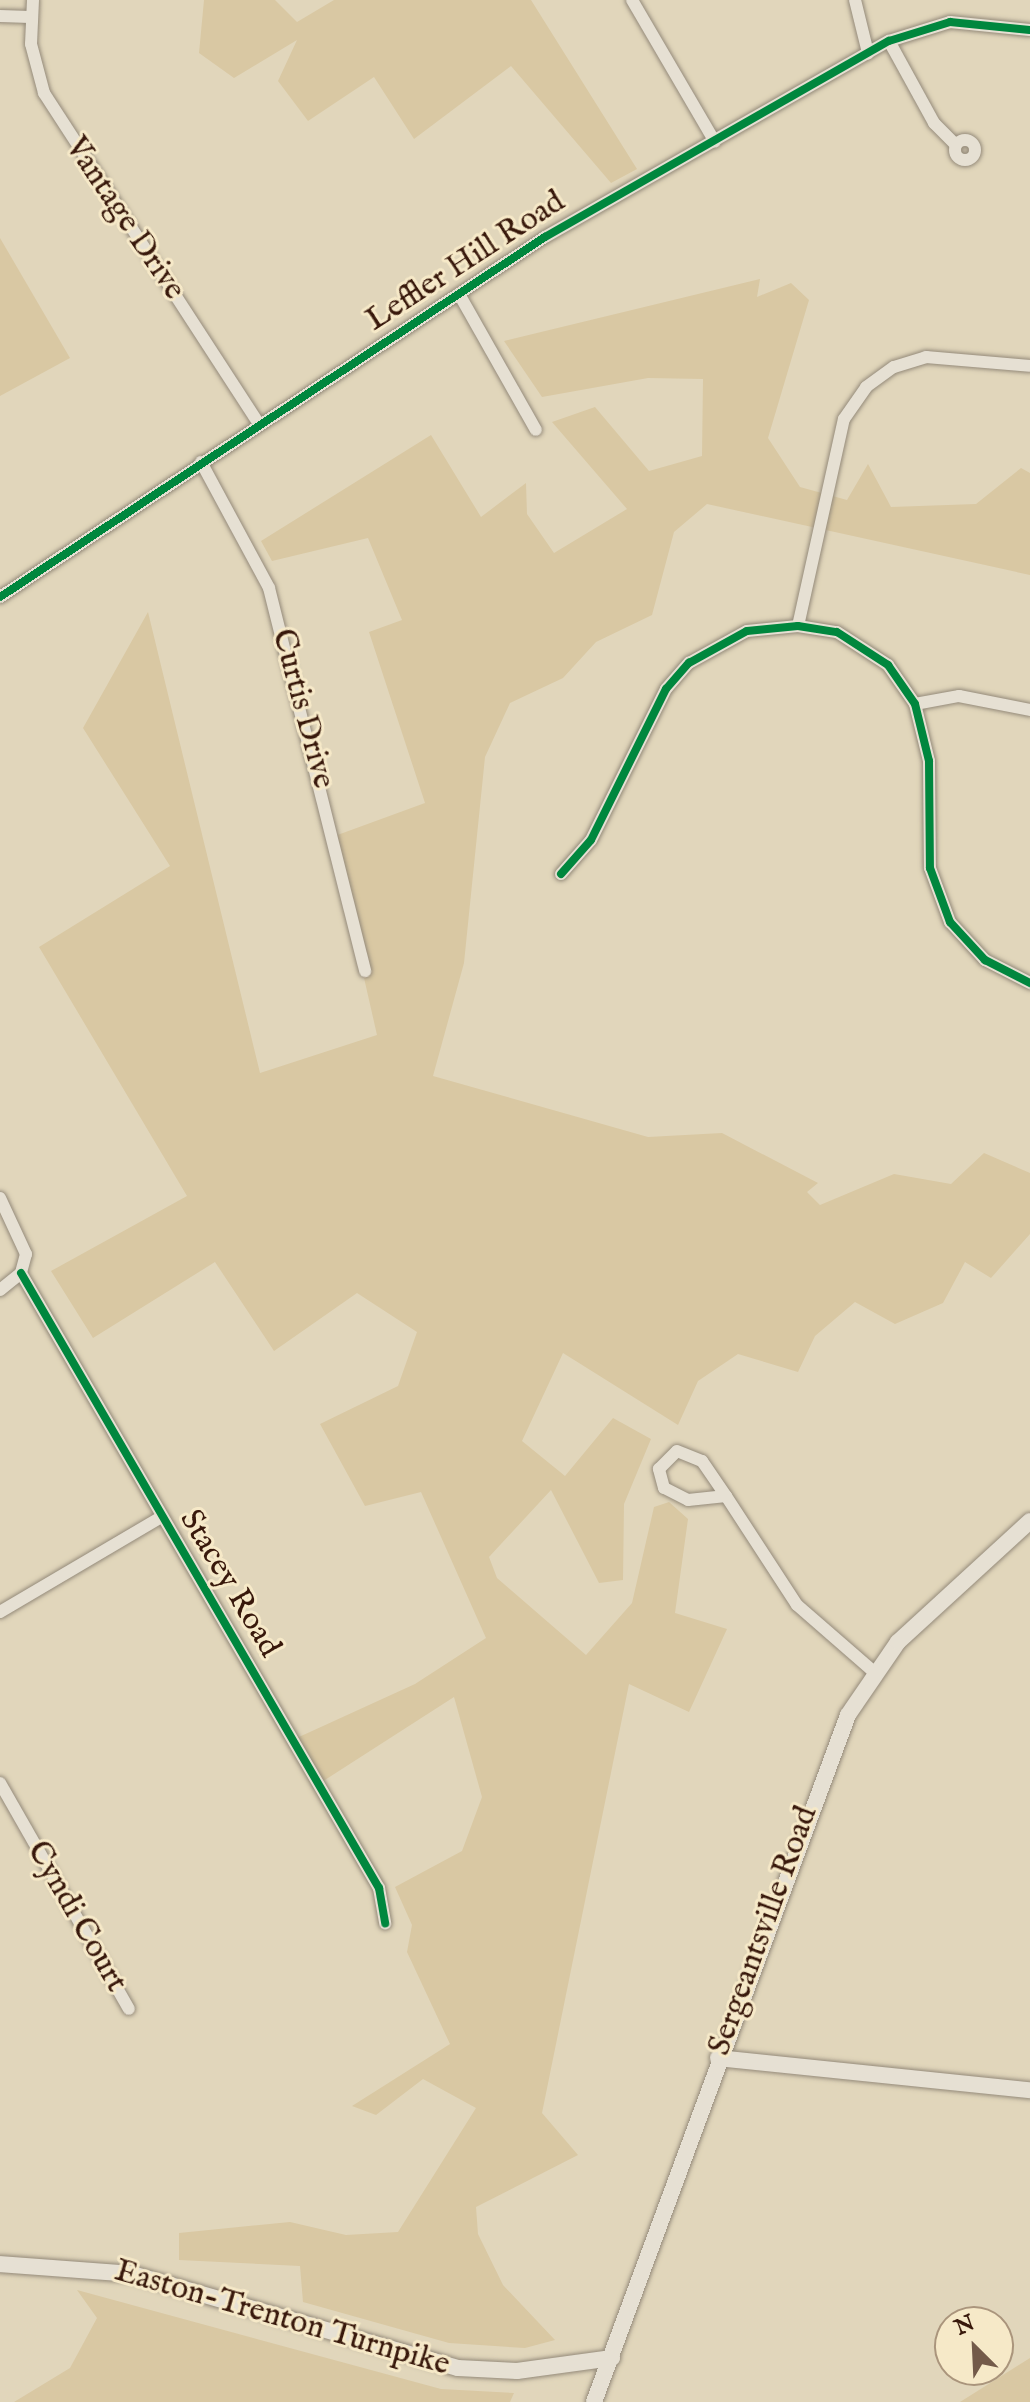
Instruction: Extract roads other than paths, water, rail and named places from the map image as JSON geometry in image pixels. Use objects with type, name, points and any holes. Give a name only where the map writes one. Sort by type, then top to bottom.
[{"type":"main road","name":"Sergeantsville Road","points":[[594,2402],[823,1769],[874,1672],[916,1623],[1030,1521]]},
{"type":"main road","points":[[718,2058],[1030,2090]]},
{"type":"main road","name":"Easton-Trenton Turnpike","points":[[0,2264],[132,2274],[458,2368],[517,2371],[612,2358]]},
{"type":"street","name":"Vantage Drive","points":[[33,0],[30,17],[33,61],[52,109],[259,424]]},
{"type":"street","points":[[632,0],[715,142]]},
{"type":"street","points":[[855,0],[868,53]]},
{"type":"street","points":[[0,16],[30,17]]},
{"type":"street","name":"Leffler Hill Road","points":[[0,597],[459,294],[889,41],[950,22],[1030,30]]},
{"type":"street","points":[[889,41],[934,123],[956,145]]},
{"type":"street","points":[[459,294],[536,430]]},
{"type":"street","points":[[798,626],[844,419],[866,387],[894,367],[926,357],[1030,366]]},
{"type":"street","name":"Curtis Drive","points":[[201,462],[269,588],[365,971]]},
{"type":"street","points":[[561,874],[591,840],[666,689],[689,663],[747,631],[798,626],[864,646],[915,704],[927,740],[928,852],[941,906],[972,950],[1030,983]]},
{"type":"street","points":[[915,704],[959,696],[1030,710]]},
{"type":"street","points":[[0,1198],[23,1240],[21,1273],[0,1290]]},
{"type":"street","name":"Stacey Road","points":[[21,1273],[379,1888],[385,1923]]},
{"type":"street","points":[[726,1496],[675,1498],[659,1479],[662,1461],[677,1451],[694,1454],[726,1496],[797,1605],[874,1672]]},
{"type":"street","points":[[0,1612],[161,1517]]},
{"type":"street","name":"Cyndi Court","points":[[0,1783],[129,2009]]}]
